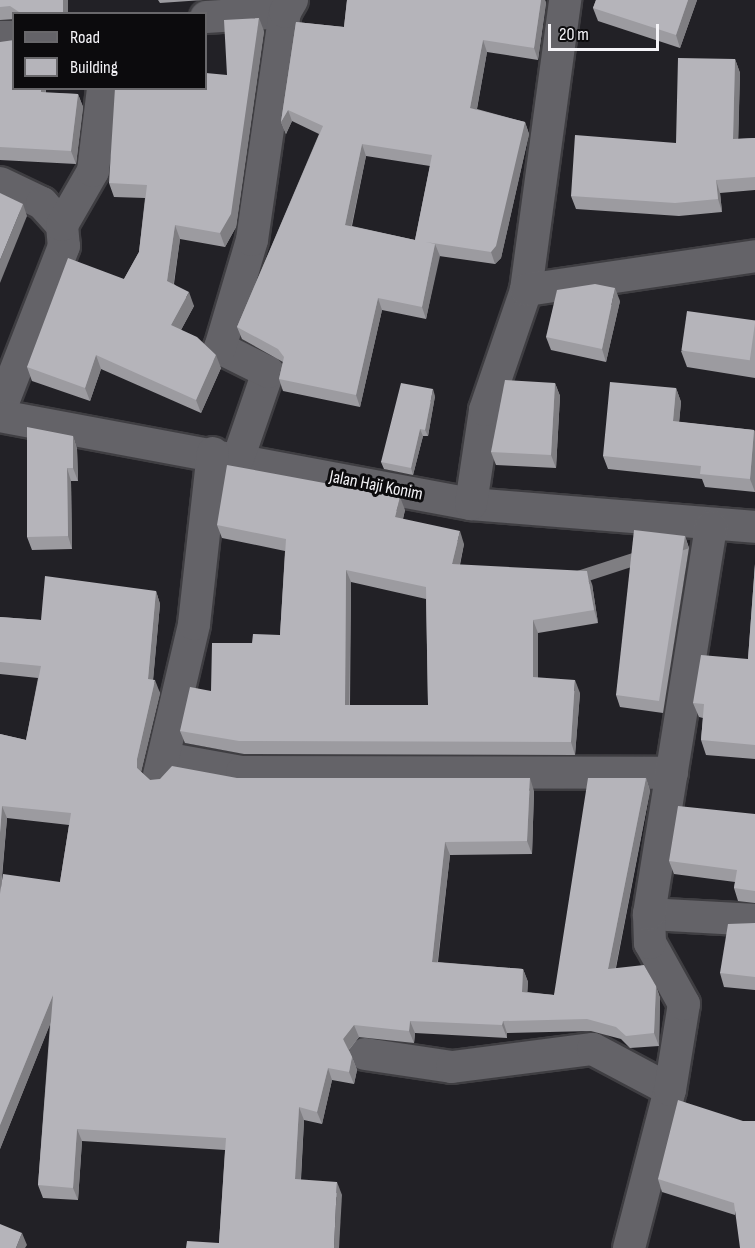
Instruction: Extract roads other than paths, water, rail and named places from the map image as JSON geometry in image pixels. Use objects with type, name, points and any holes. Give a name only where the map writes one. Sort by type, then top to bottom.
[{"type":"street","points":[[471,504],[485,410],[526,290],[570,3]]},
{"type":"street","points":[[207,17],[288,6],[252,240],[220,348],[268,372],[225,456],[194,624],[161,767],[242,772],[672,773]]},
{"type":"street","points":[[0,410],[63,246],[62,225],[93,171],[103,90]]},
{"type":"street","points":[[0,183],[42,203],[62,225]]},
{"type":"street","points":[[526,290],[755,256]]},
{"type":"street","name":"Jalan Haji Konim","points":[[0,416],[225,456],[471,504],[711,527],[755,527]]},
{"type":"street","points":[[629,1248],[670,1090],[684,1004],[650,943],[649,914],[711,527]]},
{"type":"street","points":[[649,914],[755,920]]},
{"type":"street","points":[[365,1054],[452,1067],[593,1049],[670,1090]]}]
